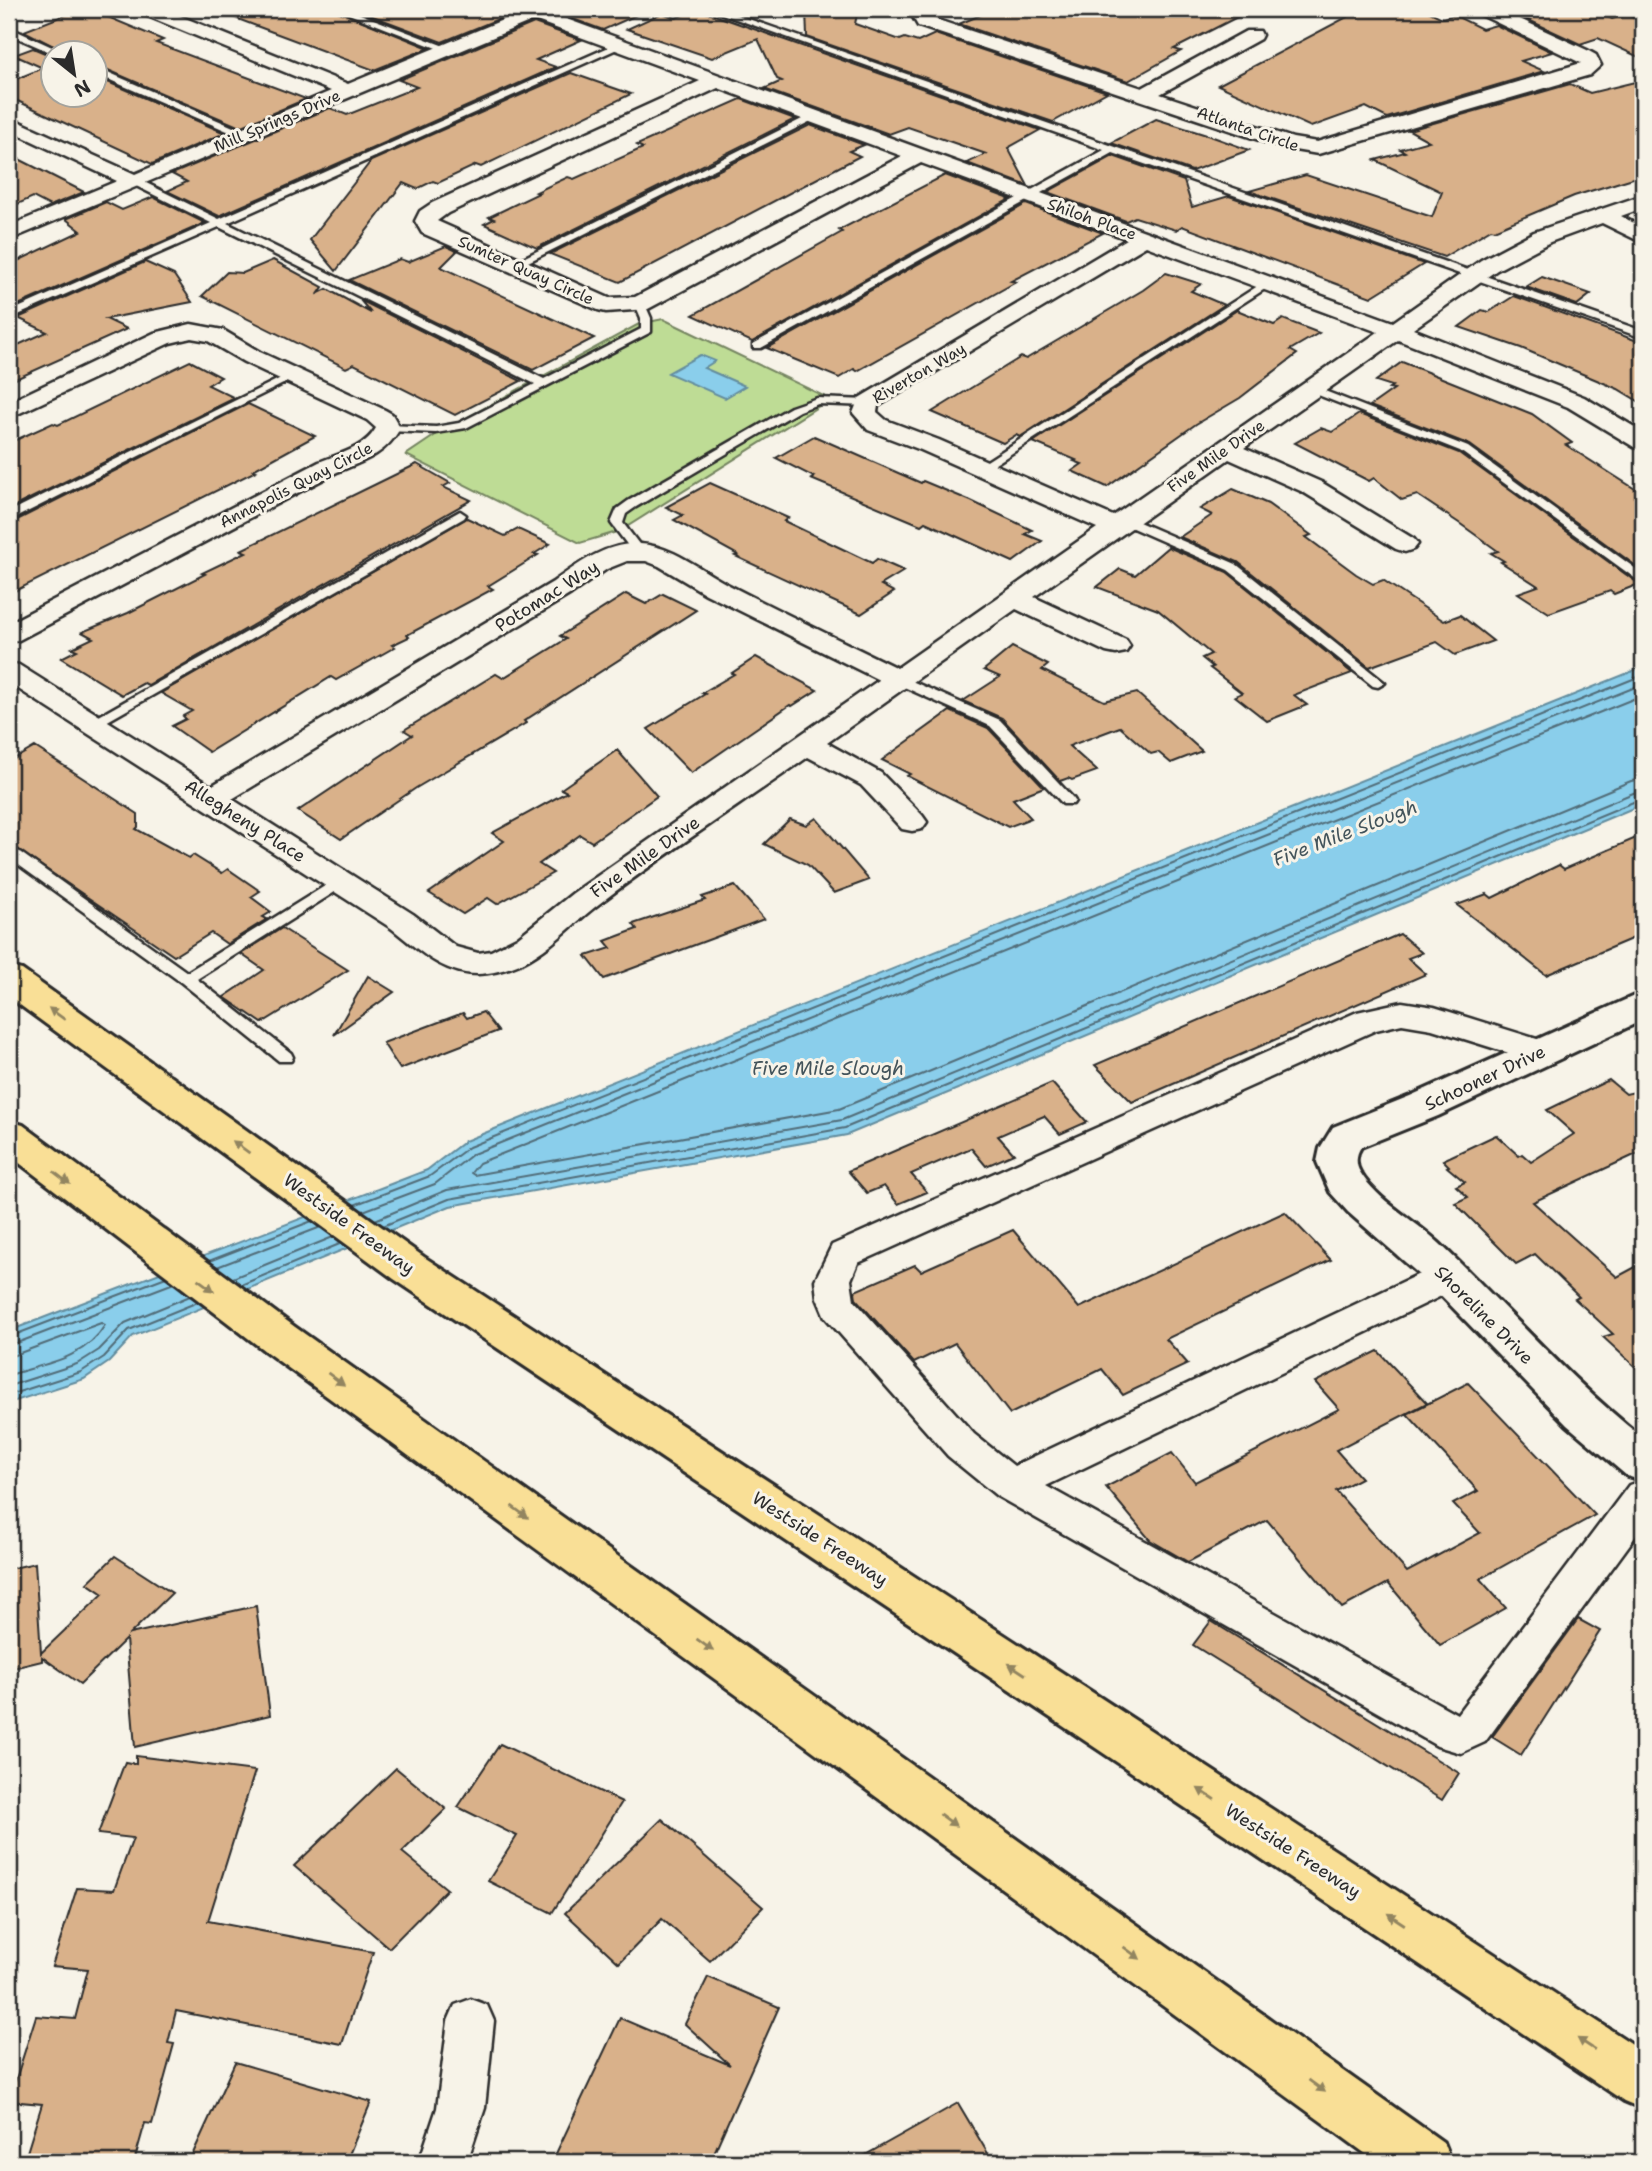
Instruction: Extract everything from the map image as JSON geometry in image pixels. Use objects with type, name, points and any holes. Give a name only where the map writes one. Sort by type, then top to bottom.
[{"type":"highway","name":"Westside Freeway","points":[[9,979],[409,1268],[1643,2082]]},
{"type":"highway","points":[[9,1135],[151,1245],[280,1339],[1423,2162]]},
{"type":"street","points":[[147,9],[348,91]]},
{"type":"street","name":"Atlanta Circle","points":[[924,9],[920,15],[925,22],[1290,144],[1318,148],[1583,71],[1591,65],[1589,59],[1580,54],[1484,9]]},
{"type":"street","name":"Mill Springs Drive","points":[[11,230],[244,135],[533,10]]},
{"type":"street","name":"Shiloh Place","points":[[533,10],[717,81],[1535,383],[1586,407],[1643,442]]},
{"type":"street","points":[[1146,94],[1253,35]]},
{"type":"street","name":"Sumter Quay Circle","points":[[717,81],[440,208],[428,216],[426,221],[429,228],[606,305],[640,304],[920,155]]},
{"type":"street","points":[[9,123],[134,181]]},
{"type":"street","name":"Five Mile Drive","points":[[482,963],[508,957],[584,900],[1473,276],[1542,237],[1643,201]]},
{"type":"street","points":[[1602,214],[1643,237]]},
{"type":"street","name":"Riverton Way","points":[[1120,524],[877,425],[865,413],[867,403],[1144,238]]},
{"type":"street","name":"Annapolis Quay Circle","points":[[9,411],[162,338],[191,331],[215,335],[291,376],[376,415],[383,419],[388,428],[385,437],[368,449],[316,473],[9,634]]},
{"type":"street","points":[[1226,449],[1312,487],[1405,544]]},
{"type":"street","points":[[639,552],[661,557],[713,587],[898,679]]},
{"type":"street","name":"Potomac Way","points":[[211,799],[562,588],[599,562],[614,555],[639,552]]},
{"type":"street","points":[[1014,598],[1116,646]]},
{"type":"street","name":"Allegheny Place","points":[[9,671],[402,921],[444,953],[461,961],[482,963]]},
{"type":"street","points":[[806,744],[871,779],[912,822]]},
{"type":"street","name":"Schooner Drive","points":[[1337,1158],[1342,1142],[1347,1137],[1424,1106],[1643,1005]]},
{"type":"street","points":[[1541,1052],[1434,1018],[1402,1013],[1368,1020],[845,1254],[833,1275],[830,1288],[838,1307],[961,1445],[1011,1485],[1441,1728],[1461,1734],[1470,1730],[1643,1496]]},
{"type":"street","name":"Shoreline Drive","points":[[1337,1158],[1338,1170],[1350,1189],[1416,1246],[1576,1407],[1643,1463]]},
{"type":"street","points":[[1011,1485],[1447,1277]]},
{"type":"street","points":[[443,2162],[461,2108],[471,2021]]},
{"type":"lane","points":[[340,9],[447,49]]},
{"type":"lane","points":[[712,9],[1643,335]]},
{"type":"lane","points":[[13,33],[38,44]]},
{"type":"lane","points":[[9,316],[621,45]]},
{"type":"lane","points":[[108,75],[244,135]]},
{"type":"lane","points":[[516,264],[814,116]]},
{"type":"lane","points":[[757,346],[1112,149]]},
{"type":"lane","points":[[134,181],[545,384]]},
{"type":"lane","points":[[982,468],[1267,283]]},
{"type":"lane","points":[[388,428],[436,430],[462,426],[647,330],[646,318],[640,304]]},
{"type":"lane","points":[[9,517],[291,376]]},
{"type":"lane","points":[[1312,388],[1464,449],[1643,580]]},
{"type":"lane","points":[[639,552],[617,523],[621,512],[632,504],[795,409],[817,401],[867,403]]},
{"type":"lane","points":[[92,724],[460,515]]},
{"type":"lane","points":[[1120,524],[1232,568],[1378,682]]},
{"type":"lane","points":[[898,679],[995,723],[1068,801]]},
{"type":"lane","points":[[9,851],[187,979],[285,1057]]},
{"type":"lane","points":[[187,979],[341,882]]},
{"type":"green space","points":[[663,319],[830,399],[620,531],[580,543],[406,455],[440,432],[639,324]]},
{"type":"water","points":[[700,355],[715,361],[704,368],[745,386],[725,398],[668,373]]},
{"type":"water","name":"Five Mile Slough","points":[[1643,667],[1643,804],[847,1135],[450,1206],[133,1336],[109,1362],[84,1379],[9,1403],[9,1331],[427,1170],[465,1141]]},
{"type":"building","points":[[80,9],[89,9],[163,40],[156,43],[306,99],[240,127],[108,70],[108,38],[38,38],[24,31]]},
{"type":"building","points":[[220,9],[333,9],[429,48],[374,70],[219,12]]},
{"type":"building","points":[[354,9],[510,9],[513,13],[442,42]]},
{"type":"building","points":[[556,9],[650,9],[603,30],[554,12]]},
{"type":"building","points":[[697,9],[1040,130],[1008,148],[1028,186],[967,163],[986,154],[908,127],[889,134],[764,89],[782,81],[777,79],[758,39],[712,58],[627,29],[662,13],[676,18]]},
{"type":"building","points":[[806,9],[858,9],[855,24],[900,40],[905,38],[918,42],[935,34],[1107,92],[1053,122],[807,37]]},
{"type":"building","points":[[995,9],[1253,9],[1174,49],[1181,51],[1128,81],[959,24]]},
{"type":"building","points":[[1362,9],[1424,9],[1442,18],[1454,15],[1482,29],[1496,25],[1552,52],[1521,61],[1544,71],[1387,118],[1366,107],[1311,127],[1218,85]]},
{"type":"building","points":[[1551,9],[1570,12],[1590,9],[1612,19],[1627,15],[1643,22],[1643,59],[1598,38],[1580,44],[1522,17]]},
{"type":"building","points":[[534,23],[581,40],[536,60],[556,67],[219,216],[167,191],[187,182],[172,174],[330,108],[347,115],[417,87],[399,80]]},
{"type":"building","points":[[33,48],[38,50],[38,66],[14,55]]},
{"type":"building","points":[[38,70],[38,108],[108,108],[108,82],[225,133],[152,164],[9,97],[9,82]]},
{"type":"building","points":[[571,73],[631,94],[481,167],[476,165],[438,183],[433,181],[417,189],[403,183],[336,271],[310,240],[371,161]]},
{"type":"building","points":[[1643,80],[1643,175],[1574,196],[1491,229],[1444,257],[1249,191],[1306,175],[1432,217],[1442,192],[1375,160],[1405,152],[1400,149],[1429,141],[1409,130],[1570,84],[1590,93]]},
{"type":"building","points":[[741,99],[795,119],[537,248],[484,224],[494,219],[489,217],[539,193],[536,192],[568,177],[574,179],[643,148],[637,145]]},
{"type":"building","points":[[1156,119],[1249,150],[1192,171],[1111,143]]},
{"type":"building","points":[[810,125],[864,145],[849,151],[860,156],[620,282],[550,254]]},
{"type":"building","points":[[9,154],[84,192],[50,206],[33,197],[9,208]]},
{"type":"building","points":[[1113,156],[1184,181],[1192,207],[1229,196],[1424,264],[1371,297],[1182,226],[1176,230],[1135,217],[1126,221],[1047,192]]},
{"type":"building","points":[[945,175],[1010,199],[752,342],[693,315],[842,232],[839,230]]},
{"type":"building","points":[[153,197],[205,223],[9,309],[9,265],[81,231],[66,219],[106,202],[122,210]]},
{"type":"building","points":[[1026,204],[1103,233],[1011,281],[1016,282],[857,371],[854,369],[839,378],[767,348]]},
{"type":"building","points":[[446,246],[457,251],[441,267],[594,338],[533,370],[349,280],[400,259],[408,262]]},
{"type":"building","points":[[273,260],[323,287],[319,293],[327,289],[371,313],[360,300],[521,381],[455,415],[354,364],[346,368],[202,296],[227,272],[243,273]]},
{"type":"building","points":[[145,262],[174,275],[192,302],[106,319],[127,329],[9,382],[9,349],[47,332],[18,318]]},
{"type":"building","points":[[1166,273],[1201,284],[1191,291],[1224,305],[1020,437],[1016,435],[1003,443],[932,412],[1021,357],[1026,359],[1143,290]]},
{"type":"building","points":[[1542,277],[1591,294],[1577,305],[1526,287]]},
{"type":"building","points":[[1514,296],[1643,343],[1643,404],[1618,389],[1521,348],[1459,327],[1482,310],[1489,312]]},
{"type":"building","points":[[1237,310],[1274,325],[1283,319],[1319,333],[1290,350],[1297,354],[1240,398],[1196,424],[1107,487],[1072,471],[1082,464],[1074,461],[1076,460],[1033,442]]},
{"type":"building","points":[[190,361],[221,377],[208,385],[235,398],[9,509],[9,443],[53,423],[58,425]]},
{"type":"building","points":[[1402,362],[1532,414],[1572,443],[1566,445],[1643,494],[1643,571],[1470,445],[1370,406],[1394,389],[1376,381]]},
{"type":"building","points":[[248,404],[315,436],[253,470],[256,471],[9,594],[9,524]]},
{"type":"building","points":[[1359,414],[1459,453],[1639,584],[1614,594],[1610,591],[1549,613],[1518,593],[1538,586],[1501,562],[1504,561],[1491,553],[1498,551],[1459,523],[1417,495],[1402,500],[1374,478],[1369,481],[1295,443],[1321,428],[1332,432]]},
{"type":"building","points":[[814,436],[921,483],[923,481],[971,501],[1032,530],[1025,534],[1042,541],[1013,562],[925,522],[921,525],[811,479],[814,477],[776,458]]},
{"type":"building","points":[[417,464],[450,483],[443,487],[471,500],[148,685],[144,683],[122,695],[61,658],[77,650],[72,648],[93,638],[82,632],[128,613],[246,552],[241,550]]},
{"type":"building","points":[[710,483],[788,518],[784,521],[872,563],[877,559],[904,571],[881,585],[894,592],[861,614],[735,556],[738,555],[674,520],[683,515],[666,507]]},
{"type":"building","points":[[1233,489],[1268,504],[1311,535],[1306,537],[1373,584],[1383,580],[1444,621],[1460,615],[1493,641],[1455,655],[1437,642],[1369,667],[1238,562],[1180,537],[1212,515],[1200,509]]},
{"type":"building","points":[[467,518],[505,536],[518,529],[550,544],[534,554],[538,555],[488,586],[493,589],[407,635],[409,637],[392,645],[395,647],[336,680],[331,677],[209,752],[172,726],[186,719],[183,716],[192,711],[161,693]]},
{"type":"building","points":[[1168,547],[1227,572],[1352,673],[1294,695],[1307,705],[1267,721],[1235,696],[1242,693],[1210,668],[1213,667],[1202,658],[1211,654],[1158,610],[1097,587],[1120,569],[1135,575]]},
{"type":"building","points":[[626,594],[646,604],[663,594],[696,610],[524,721],[526,723],[416,788],[341,839],[298,811],[412,735],[404,730],[496,674],[503,678],[566,639],[560,636]]},
{"type":"building","points":[[1012,647],[1048,665],[1042,670],[1104,701],[1137,693],[1202,751],[1171,763],[1158,752],[1151,754],[1120,727],[1069,746],[1097,771],[1072,780],[1068,778],[1060,781],[1002,718],[963,701],[1000,677],[984,670]]},
{"type":"building","points":[[756,657],[817,690],[790,705],[691,773],[648,729],[705,694],[702,693]]},
{"type":"building","points":[[950,711],[988,728],[1044,787],[1013,799],[1031,818],[1008,827],[907,776],[910,774],[882,760]]},
{"type":"building","points":[[35,747],[138,814],[136,829],[189,858],[193,855],[222,873],[228,869],[260,891],[251,897],[271,912],[263,917],[267,919],[227,944],[211,933],[174,956],[9,844],[9,762]]},
{"type":"building","points":[[617,750],[657,796],[592,842],[580,835],[539,864],[553,873],[497,904],[488,898],[463,914],[429,893],[504,841],[492,833],[567,792],[561,789]]},
{"type":"building","points":[[816,818],[869,880],[834,893],[808,865],[764,844],[790,819],[806,825]]},
{"type":"building","points":[[1643,835],[1643,934],[1546,975],[1457,905],[1487,894],[1492,898],[1559,865],[1564,869]]},
{"type":"building","points":[[735,886],[764,919],[604,979],[586,956],[611,948],[605,941],[637,929],[633,924],[705,900],[702,897]]},
{"type":"building","points":[[282,928],[348,970],[262,1023],[224,997],[264,970],[241,954]]},
{"type":"building","points":[[1400,934],[1422,953],[1408,958],[1426,974],[1132,1102],[1095,1065]]},
{"type":"building","points":[[368,976],[394,992],[334,1035]]},
{"type":"building","points":[[483,1012],[498,1031],[400,1069],[383,1043],[463,1013],[467,1018]]},
{"type":"building","points":[[1609,1080],[1626,1094],[1634,1092],[1643,1102],[1643,1151],[1533,1202],[1617,1277],[1643,1263],[1643,1374],[1603,1337],[1613,1334],[1575,1299],[1579,1297],[1535,1254],[1516,1264],[1455,1203],[1468,1197],[1456,1186],[1465,1182],[1447,1167],[1449,1166],[1443,1160],[1496,1135],[1519,1156],[1522,1154],[1531,1162],[1574,1134],[1547,1110]]},
{"type":"building","points":[[1052,1083],[1087,1122],[1060,1134],[1044,1116],[998,1136],[1014,1154],[986,1166],[971,1148],[911,1174],[927,1192],[898,1204],[884,1186],[867,1193],[848,1171]]},
{"type":"building","points":[[1285,1212],[1331,1260],[1166,1339],[1188,1364],[1123,1395],[1102,1369],[1010,1414],[955,1343],[914,1363],[856,1299],[855,1291],[915,1265],[921,1271],[1013,1230],[1079,1308]]},
{"type":"building","points":[[1378,1351],[1427,1403],[1336,1450],[1361,1478],[1336,1491],[1407,1572],[1480,1533],[1453,1504],[1478,1491],[1407,1414],[1468,1383],[1595,1515],[1480,1579],[1506,1608],[1440,1645],[1388,1583],[1342,1608],[1267,1520],[1188,1562],[1150,1540],[1106,1487],[1172,1453],[1195,1482],[1339,1409],[1315,1382]]},
{"type":"building","points":[[115,1556],[172,1593],[130,1634],[256,1606],[270,1715],[135,1747],[126,1639],[80,1684],[42,1657],[42,1661],[9,1669],[9,1569],[35,1563],[41,1653],[103,1594],[87,1583]]},
{"type":"building","points":[[1578,1619],[1600,1631],[1521,1755],[1492,1737]]},
{"type":"building","points":[[1211,1621],[1459,1773],[1442,1800],[1193,1645]]},
{"type":"building","points":[[500,1744],[622,1802],[552,1913],[488,1881],[517,1836],[458,1807]]},
{"type":"building","points":[[136,1756],[255,1771],[208,1921],[373,1952],[342,2044],[176,2011],[168,2043],[174,2044],[152,2124],[145,2123],[134,2162],[24,2162],[42,2104],[9,2101],[36,2016],[75,2019],[88,1969],[52,1966],[77,1888],[114,1890],[133,1838],[98,1834],[125,1762],[136,1764]]},
{"type":"building","points":[[396,1768],[446,1809],[402,1852],[447,1889],[389,1948],[294,1866]]},
{"type":"building","points":[[662,1819],[763,1907],[710,1961],[662,1919],[619,1963],[565,1913]]},
{"type":"building","points":[[708,1977],[779,2007],[710,2162],[552,2162],[620,2018],[730,2065],[685,2024]]},
{"type":"building","points":[[235,2062],[371,2102],[346,2162],[189,2162]]},
{"type":"building","points":[[958,2103],[993,2162],[853,2162]]}]
